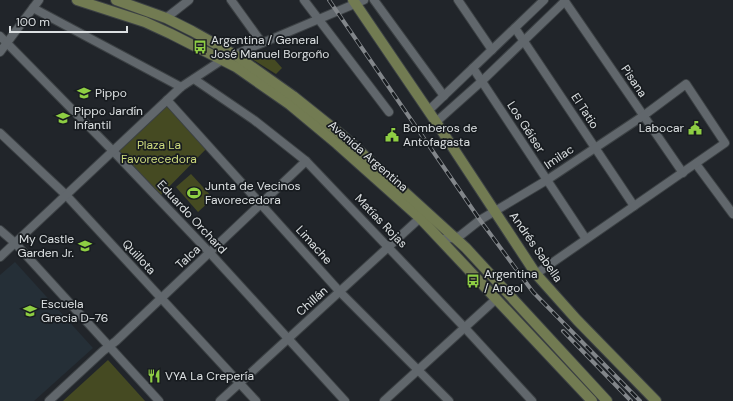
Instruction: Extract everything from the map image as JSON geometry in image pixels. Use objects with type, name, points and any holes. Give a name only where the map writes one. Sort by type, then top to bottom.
[{"type":"main road","name":"Avenida Argentina","points":[[77,0],[145,22],[236,67],[288,104],[337,144],[420,218],[592,401]]},
{"type":"main road","name":"Avenida Argentina","points":[[116,0],[166,18],[235,55],[293,96],[343,136],[466,248],[607,401]]},
{"type":"main road","name":"Andrés Sabella","points":[[358,1],[428,111],[536,274],[577,320],[656,401]]},
{"type":"street","points":[[0,52],[39,0]]},
{"type":"street","points":[[166,18],[189,0]]},
{"type":"street","points":[[231,0],[262,43]]},
{"type":"street","points":[[304,0],[389,112]]},
{"type":"street","points":[[374,0],[444,96]]},
{"type":"street","points":[[458,0],[492,50]]},
{"type":"street","points":[[0,257],[181,87],[222,60],[318,20],[358,1]]},
{"type":"street","points":[[436,122],[482,81],[565,1]]},
{"type":"street","name":"Pisana","points":[[565,1],[683,173]]},
{"type":"street","points":[[428,111],[540,2]]},
{"type":"street","points":[[33,8],[181,87]]},
{"type":"street","name":"El Tatio","points":[[515,28],[634,206]]},
{"type":"street","name":"Eduardo Orchard","points":[[0,36],[8,42],[113,150],[346,401]]},
{"type":"street","name":"Los Géiser","points":[[473,68],[586,239]]},
{"type":"street","name":"Matías Rojas","points":[[194,79],[254,120],[306,161],[389,247],[532,401]]},
{"type":"street","name":"Imilac","points":[[455,238],[480,220],[546,180],[643,116],[686,84],[725,143],[696,164]]},
{"type":"street","name":"Limache","points":[[168,100],[340,292],[449,401]]},
{"type":"street","name":"Quillota","points":[[0,133],[66,195],[256,401]]},
{"type":"street","name":"Talca","points":[[49,401],[162,298],[306,161]]},
{"type":"street","points":[[536,274],[696,164],[733,214]]},
{"type":"street","name":"Chillán","points":[[220,401],[420,218]]},
{"type":"street","points":[[0,230],[15,243],[159,401]]},
{"type":"street","points":[[440,239],[455,238]]},
{"type":"street","points":[[384,401],[496,299]]},
{"type":"shaded area","name":"Escuela Grecia D-76","points":[[15,262],[93,348],[34,401],[0,401],[0,275]]},
{"type":"green space","points":[[266,50],[282,68],[276,74],[252,59],[252,55]]},
{"type":"green space","name":"Plaza La Favorecedora","points":[[167,100],[209,146],[158,198],[113,151]]},
{"type":"green space","name":"Junta de Vecinos Favorecedora","points":[[191,174],[213,198],[198,212],[176,187]]},
{"type":"green space","points":[[108,360],[145,401],[63,401]]},
{"type":"railway","points":[[329,0],[480,220],[533,292],[640,401]]},
{"type":"railway","points":[[563,331],[631,401]]},
{"type":"place","name":"Argentina / General José Manuel Borgoño","points":[[200,47]]},
{"type":"place","name":"Pippo","points":[[84,93]]},
{"type":"place","name":"Pippo Jardín Infantil","points":[[63,118]]},
{"type":"place","name":"Labocar","points":[[695,128]]},
{"type":"place","name":"Bomberos de Antofagasta","points":[[392,135]]},
{"type":"place","name":"Junta de Vecinos Favorecedora","points":[[194,193]]},
{"type":"place","name":"My Castle Garden Jr.","points":[[85,246]]},
{"type":"place","name":"Argentina / Angol","points":[[473,281]]},
{"type":"place","name":"Escuela Grecia D-76","points":[[30,311]]},
{"type":"place","name":"VYA La Crepería","points":[[154,376]]}]
